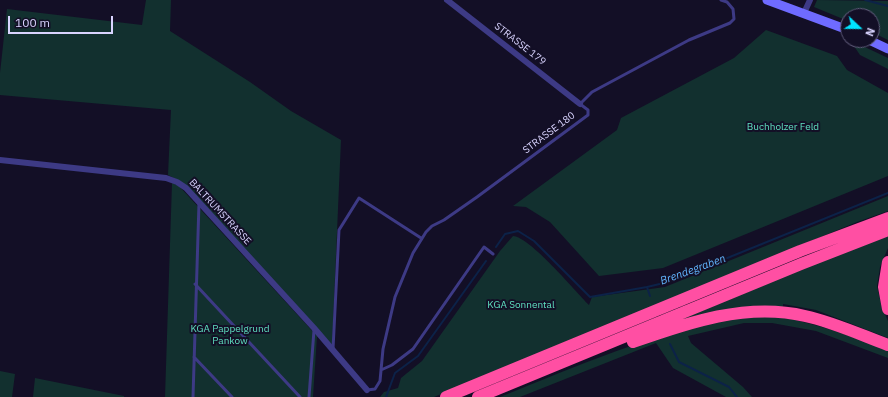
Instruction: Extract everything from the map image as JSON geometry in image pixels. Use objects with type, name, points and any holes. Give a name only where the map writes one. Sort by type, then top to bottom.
[{"type":"highway","points":[[446,397],[800,251],[888,218]]},
{"type":"highway","points":[[478,397],[800,264],[888,230]]},
{"type":"highway","points":[[888,262],[884,287],[888,309]]},
{"type":"highway","points":[[478,397],[648,337],[716,316],[767,311],[804,316],[888,345]]},
{"type":"main road","points":[[767,0],[840,27]]},
{"type":"street","name":"STRASSE 179","points":[[447,0],[580,104]]},
{"type":"street","points":[[804,13],[810,0]]},
{"type":"street","name":"BALTRUMSTRASSE","points":[[0,160],[166,178],[177,182],[186,188],[314,328],[367,390]]},
{"type":"lane","name":"STRASSE 180","points":[[367,390],[374,389],[378,386],[383,349],[395,297],[403,276],[422,238],[432,226],[444,220],[588,115],[588,110],[580,104],[592,92],[689,40],[730,23],[735,16],[732,6],[721,0]]},
{"type":"lane","points":[[333,351],[339,230],[359,198],[422,238]]},
{"type":"lane","points":[[193,397],[195,284],[199,203]]},
{"type":"lane","points":[[381,370],[392,365],[413,349],[484,247],[493,254]]},
{"type":"lane","points":[[195,284],[300,397]]},
{"type":"lane","points":[[310,397],[314,328]]},
{"type":"lane","points":[[194,357],[232,397]]},
{"type":"green space","points":[[146,0],[171,0],[170,31],[250,82],[291,111],[341,140],[332,346],[178,180],[168,175],[171,110],[0,95],[0,73],[7,9],[142,25]]},
{"type":"green space","points":[[817,0],[888,1],[888,40],[880,36],[880,8],[840,8],[840,18],[814,7]]},
{"type":"green space","name":"Buchholzer Feld","points":[[766,30],[837,56],[847,70],[888,93],[888,176],[663,268],[599,276],[550,222],[526,207],[513,206],[617,130],[621,118],[734,58]]},
{"type":"green space","points":[[855,48],[867,48],[888,58],[888,69],[860,55]]},
{"type":"green space","name":"KGA Pappelgrund Pankow","points":[[172,183],[179,186],[317,336],[313,397],[165,397]]},
{"type":"green space","name":"KGA Sonnental","points":[[888,196],[888,211],[857,222],[434,397],[380,397],[384,392],[398,388],[401,378],[422,361],[500,251],[513,236],[530,245],[589,305],[592,297],[665,287]]},
{"type":"green space","points":[[888,234],[888,248],[880,267],[877,286],[882,308],[888,321],[888,338],[816,310],[783,304],[783,307],[672,322]]},
{"type":"green space","points":[[774,316],[818,326],[888,350],[888,358],[816,331],[772,323],[744,323],[688,336],[691,343],[743,387],[752,397],[726,397],[673,368],[656,343],[520,397],[500,397],[617,351],[677,331],[738,317]]},
{"type":"green space","points":[[0,371],[15,374],[12,397],[0,397]]},
{"type":"green space","points":[[35,378],[124,396],[124,397],[33,397]]},
{"type":"waterway","points":[[865,0],[888,6]]},
{"type":"waterway","name":"Brendegraben","points":[[496,247],[505,234],[518,231],[534,241],[590,297],[668,282],[888,193]]},
{"type":"waterway","name":"Brendegraben","points":[[386,397],[395,373],[418,356],[486,261]]},
{"type":"waterway","points":[[647,287],[650,296]]},
{"type":"waterway","points":[[670,344],[679,362],[729,387],[737,397]]}]
